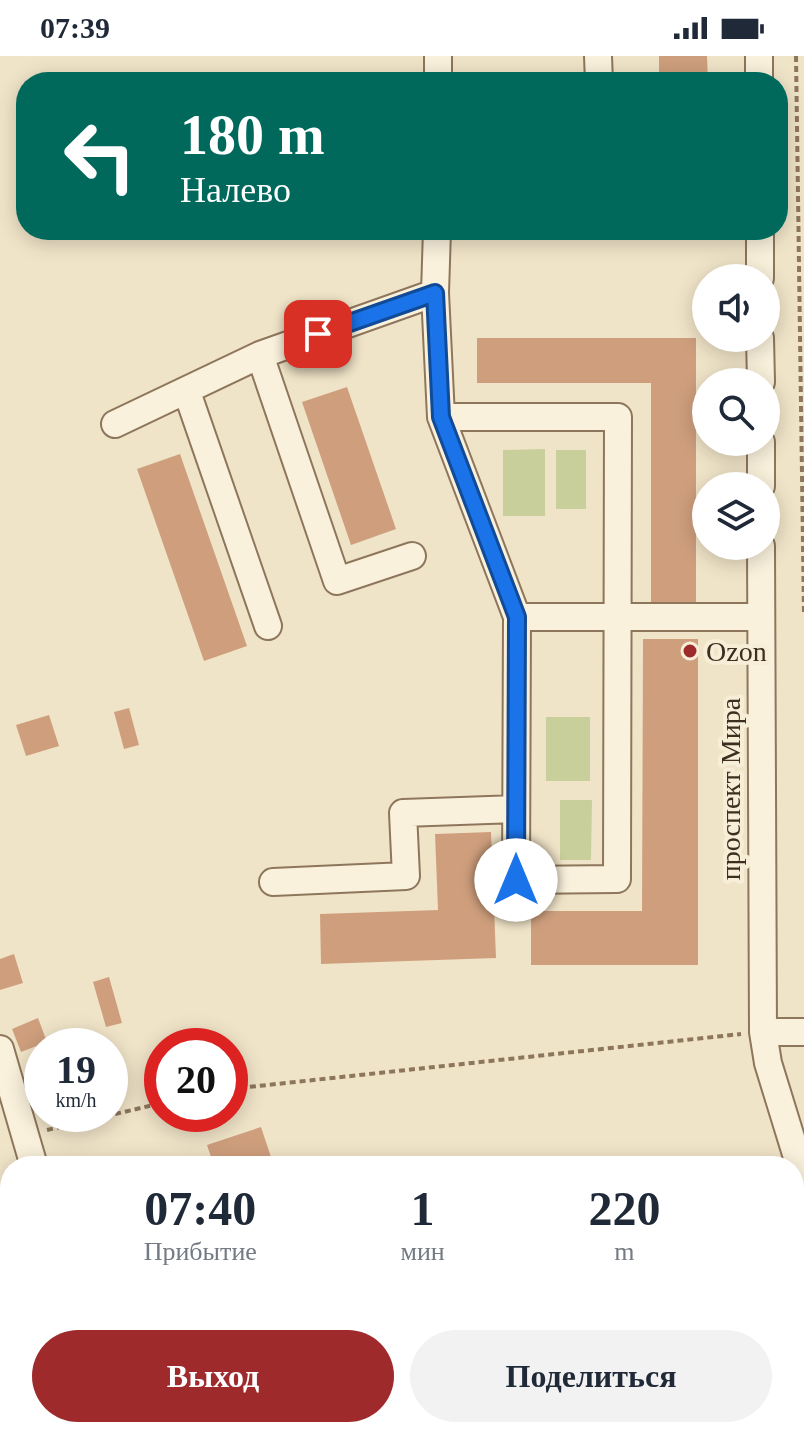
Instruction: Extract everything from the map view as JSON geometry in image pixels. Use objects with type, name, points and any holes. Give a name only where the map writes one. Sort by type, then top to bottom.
[{"type":"street","points":[[437,240],[435,293],[441,417],[517,617],[516,880],[617,879],[618,417],[441,417]]},
{"type":"street","points":[[760,240],[760,264]]},
{"type":"street","points":[[115,424],[260,355],[435,293]]},
{"type":"street","points":[[260,355],[337,581],[412,556]]},
{"type":"street","points":[[187,392],[268,626]]},
{"type":"street","name":"проспект Мира","points":[[761,560],[763,1032],[768,1063],[797,1156]]},
{"type":"street","points":[[517,617],[761,617]]},
{"type":"street","points":[[273,882],[406,876],[403,813],[516,809]]},
{"type":"street","points":[[763,1032],[804,1032]]},
{"type":"street","points":[[0,1049],[31,1156]]},
{"type":"path","points":[[796,56],[804,614]]},
{"type":"path","points":[[248,1087],[763,1032]]},
{"type":"path","points":[[25,1135],[144,1107]]},
{"type":"green space","points":[[545,449],[545,516],[503,516],[503,450]]},
{"type":"green space","points":[[556,450],[586,450],[586,509],[556,509]]},
{"type":"green space","points":[[546,717],[590,717],[590,781],[546,781]]},
{"type":"green space","points":[[560,800],[592,800],[591,860],[560,860]]},
{"type":"building","points":[[659,56],[707,56],[708,72],[659,72]]},
{"type":"building","points":[[477,338],[692,338],[692,352],[696,352],[696,368],[692,368],[692,456],[696,456],[696,472],[692,472],[692,560],[696,560],[696,603],[651,603],[651,383],[477,383]]},
{"type":"building","points":[[347,387],[396,529],[351,545],[302,402]]},
{"type":"building","points":[[180,454],[247,646],[204,661],[137,469]]},
{"type":"building","points":[[643,639],[698,639],[698,965],[531,965],[531,911],[642,911]]},
{"type":"building","points":[[129,708],[139,745],[124,749],[114,712]]},
{"type":"building","points":[[49,715],[59,746],[26,756],[16,725]]},
{"type":"building","points":[[491,832],[496,958],[321,964],[320,914],[438,910],[435,834]]},
{"type":"building","points":[[14,954],[23,983],[0,990],[0,959]]},
{"type":"building","points":[[109,977],[122,1023],[106,1027],[93,982]]},
{"type":"building","points":[[38,1018],[42,1028],[24,1028],[24,1051],[21,1052],[12,1029]]},
{"type":"building","points":[[261,1127],[271,1156],[211,1156],[207,1145]]},
{"type":"place","name":"Ozon","points":[[690,651]]},
{"type":"route","points":[[318,334],[435,293],[441,417],[445,435],[517,617],[516,880]]}]
